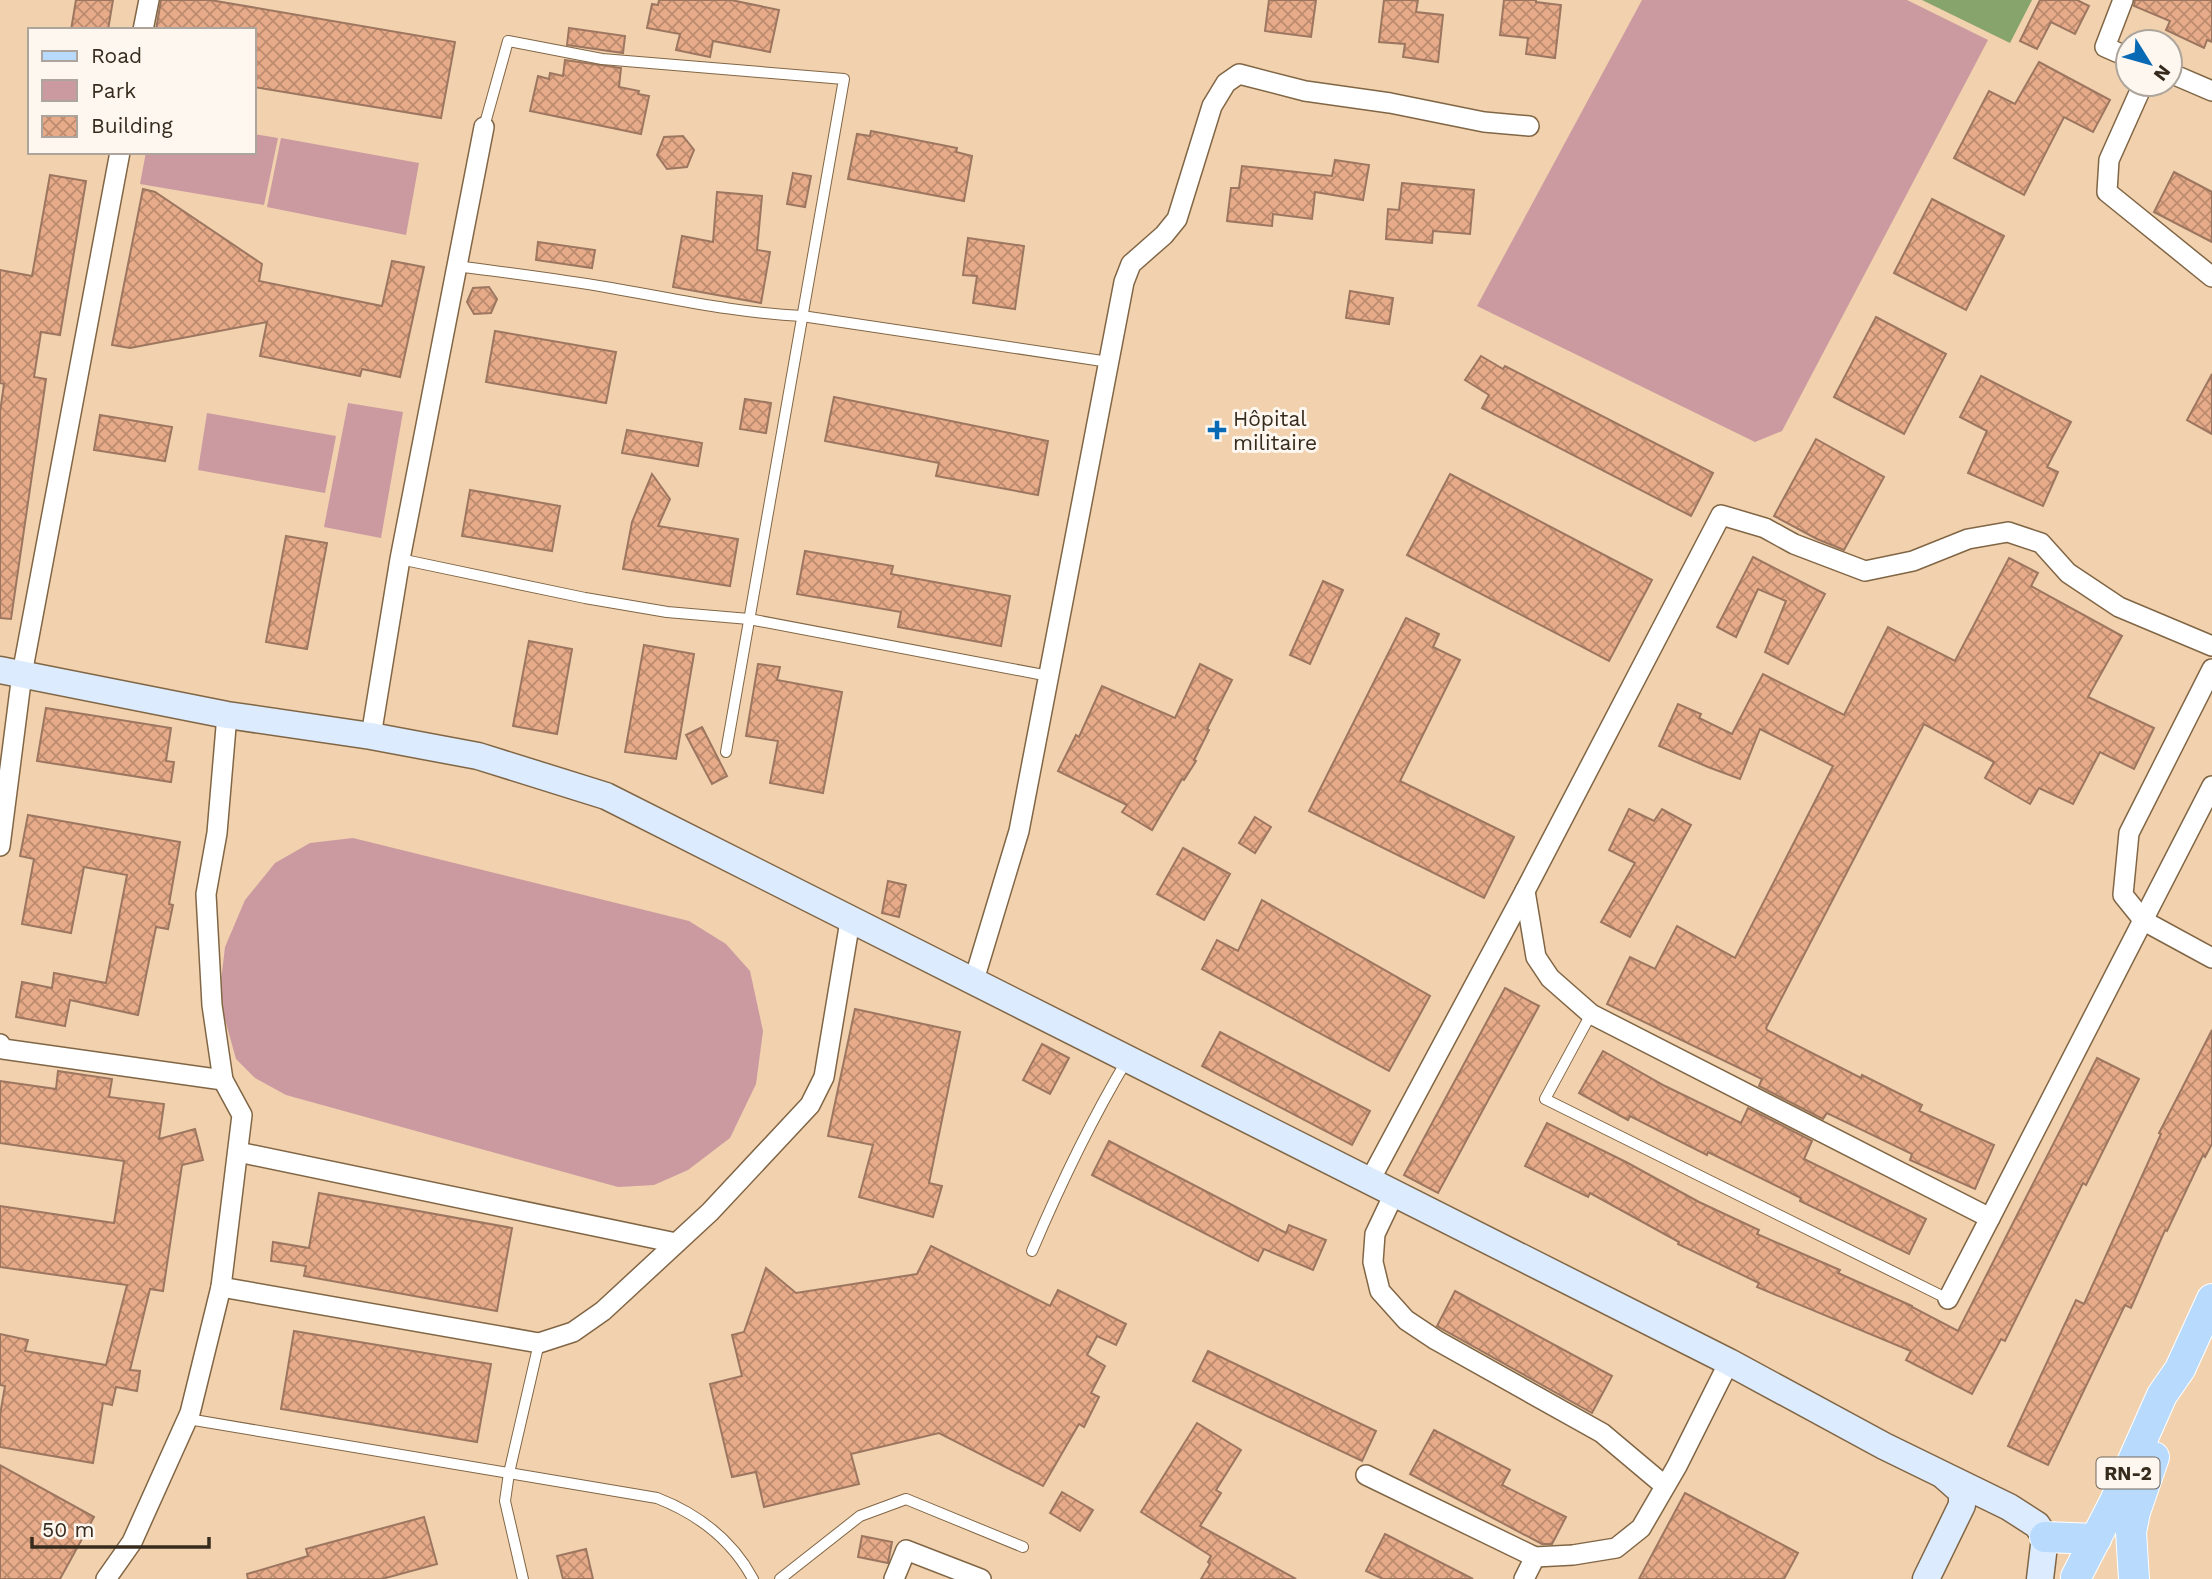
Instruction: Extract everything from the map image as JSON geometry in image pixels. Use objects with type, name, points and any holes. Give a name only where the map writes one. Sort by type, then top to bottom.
[{"type":"main road","name":"RN-2","points":[[2078,1578],[2162,1395],[2180,1369],[2212,1299]]},
{"type":"main road","name":"RN-2","points":[[2134,1579],[2131,1532],[2135,1512],[2178,1398],[2180,1369]]},
{"type":"main road","points":[[2045,1537],[2096,1539]]},
{"type":"street","points":[[143,28],[149,0]]},
{"type":"street","points":[[2114,51],[2105,47],[2123,0]]},
{"type":"street","points":[[974,980],[1019,831],[1124,282],[1131,264],[1164,235],[1177,219],[1212,106],[1226,83],[1239,74],[1305,91],[1390,103],[1484,122],[1529,126]]},
{"type":"street","points":[[2184,79],[2212,91]]},
{"type":"street","points":[[2137,98],[2109,160],[2107,192],[2212,277]]},
{"type":"street","points":[[371,736],[400,559],[485,127]]},
{"type":"street","points":[[0,846],[11,672],[120,154]]},
{"type":"street","points":[[1369,1182],[1525,891],[1721,515],[1765,528],[1794,544],[1865,571],[1913,561],[1968,539],[2008,532],[2041,543],[2068,573],[2119,607],[2212,646]]},
{"type":"street","points":[[2212,669],[2129,833],[2123,895],[2144,921],[2212,958]]},
{"type":"street","points":[[11,672],[227,715],[371,736],[478,756],[606,796],[1729,1362],[1884,1446],[2008,1507],[2037,1525],[2045,1537],[2040,1579]]},
{"type":"street","points":[[106,1579],[132,1542],[188,1419],[221,1287],[242,1115],[223,1080],[212,1005],[206,894],[217,833],[227,715]]},
{"type":"street","points":[[1948,1299],[2212,786]]},
{"type":"street","points":[[1525,891],[1536,957],[1550,978],[1591,1014],[1990,1218]]},
{"type":"street","points":[[221,1287],[539,1343],[573,1332],[603,1311],[710,1212],[810,1105],[824,1077],[850,921]]},
{"type":"street","points":[[0,1044],[3,1049],[223,1080]]},
{"type":"street","points":[[238,1152],[676,1243]]},
{"type":"street","points":[[1394,1194],[1375,1234],[1373,1262],[1380,1292],[1406,1320],[1436,1340],[1602,1433],[1665,1486]]},
{"type":"street","points":[[1366,1475],[1535,1557],[1573,1555],[1616,1548],[1641,1528],[1729,1362]]},
{"type":"street","points":[[1908,1579],[1952,1497],[1944,1475]]},
{"type":"street","points":[[1926,1579],[1962,1505],[1962,1492],[1944,1475]]},
{"type":"street","points":[[894,1579],[906,1550],[981,1579]]},
{"type":"street","points":[[1524,1579],[1535,1557]]},
{"type":"lane","points":[[485,127],[508,41],[602,59],[844,79],[726,752]]},
{"type":"lane","points":[[457,266],[613,288],[761,314],[802,316],[1109,362]]},
{"type":"lane","points":[[400,559],[626,605],[667,612],[749,619],[1049,676]]},
{"type":"lane","points":[[1591,1014],[1545,1099],[1948,1299]]},
{"type":"lane","points":[[1032,1251],[1099,1107],[1127,1059]]},
{"type":"lane","points":[[523,1579],[505,1501],[539,1343]]},
{"type":"lane","points":[[188,1419],[657,1498],[679,1507],[720,1535],[744,1562],[753,1579]]},
{"type":"lane","points":[[780,1579],[860,1516],[906,1499],[1023,1547]]},
{"type":"green space","points":[[1642,0],[1907,0],[1988,40],[1782,431],[1755,442],[1477,306]]},
{"type":"green space","points":[[256,134],[278,138],[264,205],[140,184],[146,154],[256,154]]},
{"type":"green space","points":[[281,138],[419,163],[406,235],[267,207]]},
{"type":"green space","points":[[348,403],[403,412],[381,538],[324,527]]},
{"type":"green space","points":[[207,413],[336,436],[325,493],[198,470]]},
{"type":"green space","points":[[353,838],[689,921],[726,944],[750,971],[763,1031],[756,1084],[730,1138],[688,1170],[654,1185],[618,1187],[286,1095],[255,1078],[236,1059],[219,998],[225,947],[245,900],[275,863],[310,843]]},
{"type":"shaded area","points":[[1922,0],[2032,0],[2010,43]]},
{"type":"building","points":[[76,0],[113,0],[108,28],[71,28]]},
{"type":"building","points":[[161,0],[210,0],[455,42],[441,118],[256,87],[256,28],[156,28]]},
{"type":"building","points":[[659,0],[731,0],[779,10],[770,52],[713,41],[710,57],[676,50],[680,34],[647,28],[652,4],[658,5]]},
{"type":"building","points":[[1269,0],[1316,0],[1311,37],[1265,31]]},
{"type":"building","points":[[1384,0],[1418,0],[1416,12],[1443,15],[1438,62],[1403,57],[1405,44],[1379,42]]},
{"type":"building","points":[[1504,0],[1536,0],[1561,5],[1555,58],[1526,54],[1528,38],[1500,35]]},
{"type":"building","points":[[2040,0],[2077,0],[2089,6],[2075,34],[2051,22],[2037,49],[2020,41]]},
{"type":"building","points":[[2135,0],[2212,0],[2212,42],[2207,40],[2204,48],[2184,39],[2184,28],[2167,28],[2170,21],[2134,6]]},
{"type":"building","points":[[569,28],[625,36],[623,53],[567,45]]},
{"type":"building","points":[[565,60],[621,68],[619,87],[649,96],[641,134],[530,111],[538,76],[549,79],[550,73],[563,76]]},
{"type":"building","points":[[2039,62],[2110,100],[2093,132],[2064,117],[2024,195],[1954,158],[1989,91],[2015,104]]},
{"type":"building","points":[[871,131],[957,148],[956,152],[972,156],[964,201],[848,179],[857,134],[870,136]]},
{"type":"building","points":[[683,136],[694,150],[687,167],[667,169],[657,155],[664,137]]},
{"type":"building","points":[[1335,160],[1369,165],[1363,200],[1315,192],[1312,219],[1273,214],[1272,226],[1227,221],[1231,188],[1239,188],[1242,166],[1332,176]]},
{"type":"building","points":[[2174,172],[2212,192],[2212,242],[2154,212]]},
{"type":"building","points":[[793,173],[811,176],[805,207],[787,204]]},
{"type":"building","points":[[50,175],[86,181],[60,335],[41,332],[34,377],[46,379],[11,619],[0,618],[0,412],[4,384],[0,383],[0,270],[32,276]]},
{"type":"building","points":[[1402,183],[1474,190],[1470,234],[1433,231],[1432,243],[1386,239],[1388,209],[1399,210]]},
{"type":"building","points":[[143,189],[155,192],[262,264],[259,281],[382,306],[392,261],[424,267],[400,377],[362,369],[360,376],[260,356],[267,322],[130,348],[112,345]]},
{"type":"building","points":[[717,192],[762,196],[757,250],[770,252],[761,303],[673,287],[682,236],[713,242]]},
{"type":"building","points":[[1932,199],[2004,236],[1966,310],[1894,273]]},
{"type":"building","points":[[968,238],[1024,246],[1015,309],[973,303],[977,276],[963,275]]},
{"type":"building","points":[[538,242],[595,250],[592,268],[536,260]]},
{"type":"building","points":[[489,287],[497,299],[491,313],[474,314],[467,302],[473,288]]},
{"type":"building","points":[[1350,291],[1393,298],[1389,324],[1346,318]]},
{"type":"building","points":[[1876,317],[1946,354],[1904,434],[1834,397]]},
{"type":"building","points":[[495,331],[616,352],[606,403],[486,382]]},
{"type":"building","points":[[1481,356],[1713,473],[1691,516],[1482,408],[1489,395],[1465,380]]},
{"type":"building","points":[[2212,374],[2212,434],[2187,420]]},
{"type":"building","points":[[1981,376],[2071,422],[2047,467],[2058,472],[2043,506],[1968,473],[1987,431],[1960,417]]},
{"type":"building","points":[[834,397],[1048,441],[1038,495],[936,476],[939,463],[825,441]]},
{"type":"building","points":[[745,399],[771,403],[766,433],[740,429]]},
{"type":"building","points":[[100,415],[172,427],[165,461],[94,450]]},
{"type":"building","points":[[627,430],[702,443],[698,466],[622,453]]},
{"type":"building","points":[[1816,439],[1884,477],[1844,550],[1774,516]]},
{"type":"building","points":[[652,474],[670,499],[658,526],[738,539],[730,586],[623,569],[632,522]]},
{"type":"building","points":[[1450,474],[1652,580],[1609,661],[1407,555]]},
{"type":"building","points":[[470,490],[560,506],[552,551],[462,536]]},
{"type":"building","points":[[286,536],[327,543],[307,649],[266,642]]},
{"type":"building","points":[[805,551],[893,566],[891,574],[1010,596],[1001,646],[898,627],[901,612],[797,594]]},
{"type":"building","points":[[1753,557],[1825,594],[1788,664],[1765,652],[1786,601],[1758,589],[1736,637],[1717,627]]},
{"type":"building","points":[[2009,558],[2038,573],[2031,586],[2122,636],[2088,697],[2154,728],[2134,769],[2100,752],[2073,804],[2039,788],[2030,804],[1985,778],[1994,762],[1924,724],[1766,1028],[1861,1078],[1862,1075],[1922,1105],[1919,1111],[1994,1145],[1975,1189],[1910,1160],[1912,1154],[1827,1113],[1823,1119],[1759,1086],[1762,1079],[1607,1004],[1630,957],[1655,969],[1677,926],[1735,958],[1833,766],[1760,729],[1740,779],[1708,767],[1659,746],[1678,704],[1701,714],[1699,718],[1732,734],[1763,674],[1844,715],[1888,627],[1955,661]]},
{"type":"building","points":[[1323,581],[1343,590],[1310,664],[1290,655]]},
{"type":"building","points":[[1406,618],[1439,634],[1433,647],[1460,660],[1400,781],[1514,837],[1484,898],[1309,811]]},
{"type":"building","points":[[529,641],[572,649],[557,734],[513,726]]},
{"type":"building","points":[[644,645],[694,654],[676,759],[625,752]]},
{"type":"building","points":[[758,664],[780,667],[777,680],[842,692],[823,793],[770,783],[778,741],[746,736]]},
{"type":"building","points":[[1200,664],[1232,680],[1207,729],[1209,730],[1194,760],[1196,761],[1184,780],[1182,779],[1152,830],[1122,812],[1127,805],[1058,771],[1076,735],[1079,737],[1102,686],[1175,718]]},
{"type":"building","points":[[46,708],[171,728],[166,761],[174,762],[171,782],[37,761]]},
{"type":"building","points":[[702,727],[727,776],[712,784],[686,735]]},
{"type":"building","points":[[1629,809],[1654,821],[1662,809],[1691,825],[1630,937],[1601,922],[1635,863],[1609,850]]},
{"type":"building","points":[[28,815],[180,842],[169,904],[173,905],[168,929],[156,927],[138,1015],[70,1000],[65,1026],[16,1017],[22,982],[52,988],[54,973],[106,983],[127,875],[84,867],[71,933],[22,924],[34,859],[20,856]]},
{"type":"building","points":[[1255,817],[1271,827],[1255,853],[1239,843]]},
{"type":"building","points":[[1183,848],[1230,874],[1204,920],[1157,894]]},
{"type":"building","points":[[888,881],[906,885],[899,917],[882,913]]},
{"type":"building","points":[[1262,900],[1430,996],[1389,1071],[1202,969],[1217,940],[1238,951]]},
{"type":"building","points":[[1505,988],[1539,1006],[1438,1193],[1404,1175]]},
{"type":"building","points":[[855,1009],[960,1032],[929,1183],[942,1186],[933,1217],[859,1197],[873,1145],[828,1136]]},
{"type":"building","points":[[2212,1030],[2212,1144],[2205,1157],[2203,1155],[2167,1231],[2165,1230],[2131,1308],[2125,1305],[2048,1465],[2008,1446],[2076,1300],[2084,1304],[2161,1134],[2159,1133]]},
{"type":"building","points":[[1220,1032],[1370,1111],[1352,1145],[1202,1066]]},
{"type":"building","points":[[1042,1044],[1069,1058],[1050,1094],[1023,1080]]},
{"type":"building","points":[[1603,1051],[1665,1086],[1741,1123],[1748,1108],[1812,1141],[1804,1159],[1926,1219],[1909,1254],[1708,1152],[1707,1155],[1630,1116],[1628,1120],[1579,1093]]},
{"type":"building","points":[[2097,1058],[2139,1079],[2086,1185],[2083,1183],[2005,1341],[2001,1339],[1972,1394],[1906,1360],[1911,1351],[1757,1287],[1759,1283],[1678,1244],[1679,1242],[1590,1193],[1588,1197],[1525,1166],[1547,1123],[1759,1230],[1757,1234],[1840,1270],[1838,1273],[1912,1306],[1958,1331]]},
{"type":"building","points":[[58,1071],[112,1079],[109,1097],[164,1104],[159,1139],[195,1129],[203,1160],[182,1165],[163,1291],[150,1289],[130,1370],[140,1371],[137,1391],[116,1387],[112,1405],[103,1403],[93,1463],[0,1447],[0,1415],[5,1386],[0,1385],[0,1334],[28,1340],[25,1351],[106,1365],[127,1285],[0,1267],[0,1206],[114,1223],[124,1161],[0,1143],[0,1081],[56,1089]]},
{"type":"building","points":[[1109,1141],[1286,1233],[1289,1225],[1326,1240],[1313,1270],[1264,1249],[1258,1261],[1092,1175]]},
{"type":"building","points":[[319,1193],[512,1228],[497,1311],[304,1276],[306,1266],[271,1261],[273,1242],[309,1248]]},
{"type":"building","points":[[931,1246],[1050,1306],[1058,1290],[1126,1324],[1116,1345],[1097,1336],[1087,1355],[1105,1366],[1091,1393],[1099,1397],[1084,1427],[1079,1424],[1043,1486],[939,1433],[851,1454],[859,1484],[764,1507],[756,1472],[732,1477],[710,1384],[742,1376],[732,1335],[744,1332],[766,1268],[796,1293],[917,1274]]},
{"type":"building","points":[[1455,1291],[1612,1376],[1592,1413],[1437,1326]]},
{"type":"building","points":[[294,1331],[491,1364],[477,1442],[281,1409]]},
{"type":"building","points":[[1208,1351],[1376,1431],[1362,1461],[1193,1381]]},
{"type":"building","points":[[1197,1423],[1241,1450],[1216,1490],[1221,1493],[1200,1526],[1296,1579],[1201,1579],[1210,1564],[1208,1562],[1211,1556],[1141,1512]]},
{"type":"building","points":[[1434,1430],[1510,1470],[1502,1485],[1566,1517],[1552,1544],[1542,1544],[1410,1474]]},
{"type":"building","points":[[0,1465],[94,1517],[60,1579],[0,1579]]},
{"type":"building","points":[[1062,1492],[1093,1510],[1080,1531],[1050,1513]]},
{"type":"building","points":[[1685,1493],[1798,1553],[1784,1579],[1639,1579]]},
{"type":"building","points":[[424,1517],[437,1564],[382,1579],[248,1579],[247,1574],[308,1556],[306,1549]]},
{"type":"building","points":[[1385,1534],[1473,1579],[1383,1579],[1366,1571]]},
{"type":"building","points":[[862,1536],[892,1542],[888,1563],[858,1557]]},
{"type":"building","points":[[586,1549],[593,1579],[563,1579],[557,1556]]},
{"type":"place","name":"Hôpital militaire","points":[[1217,430]]}]
